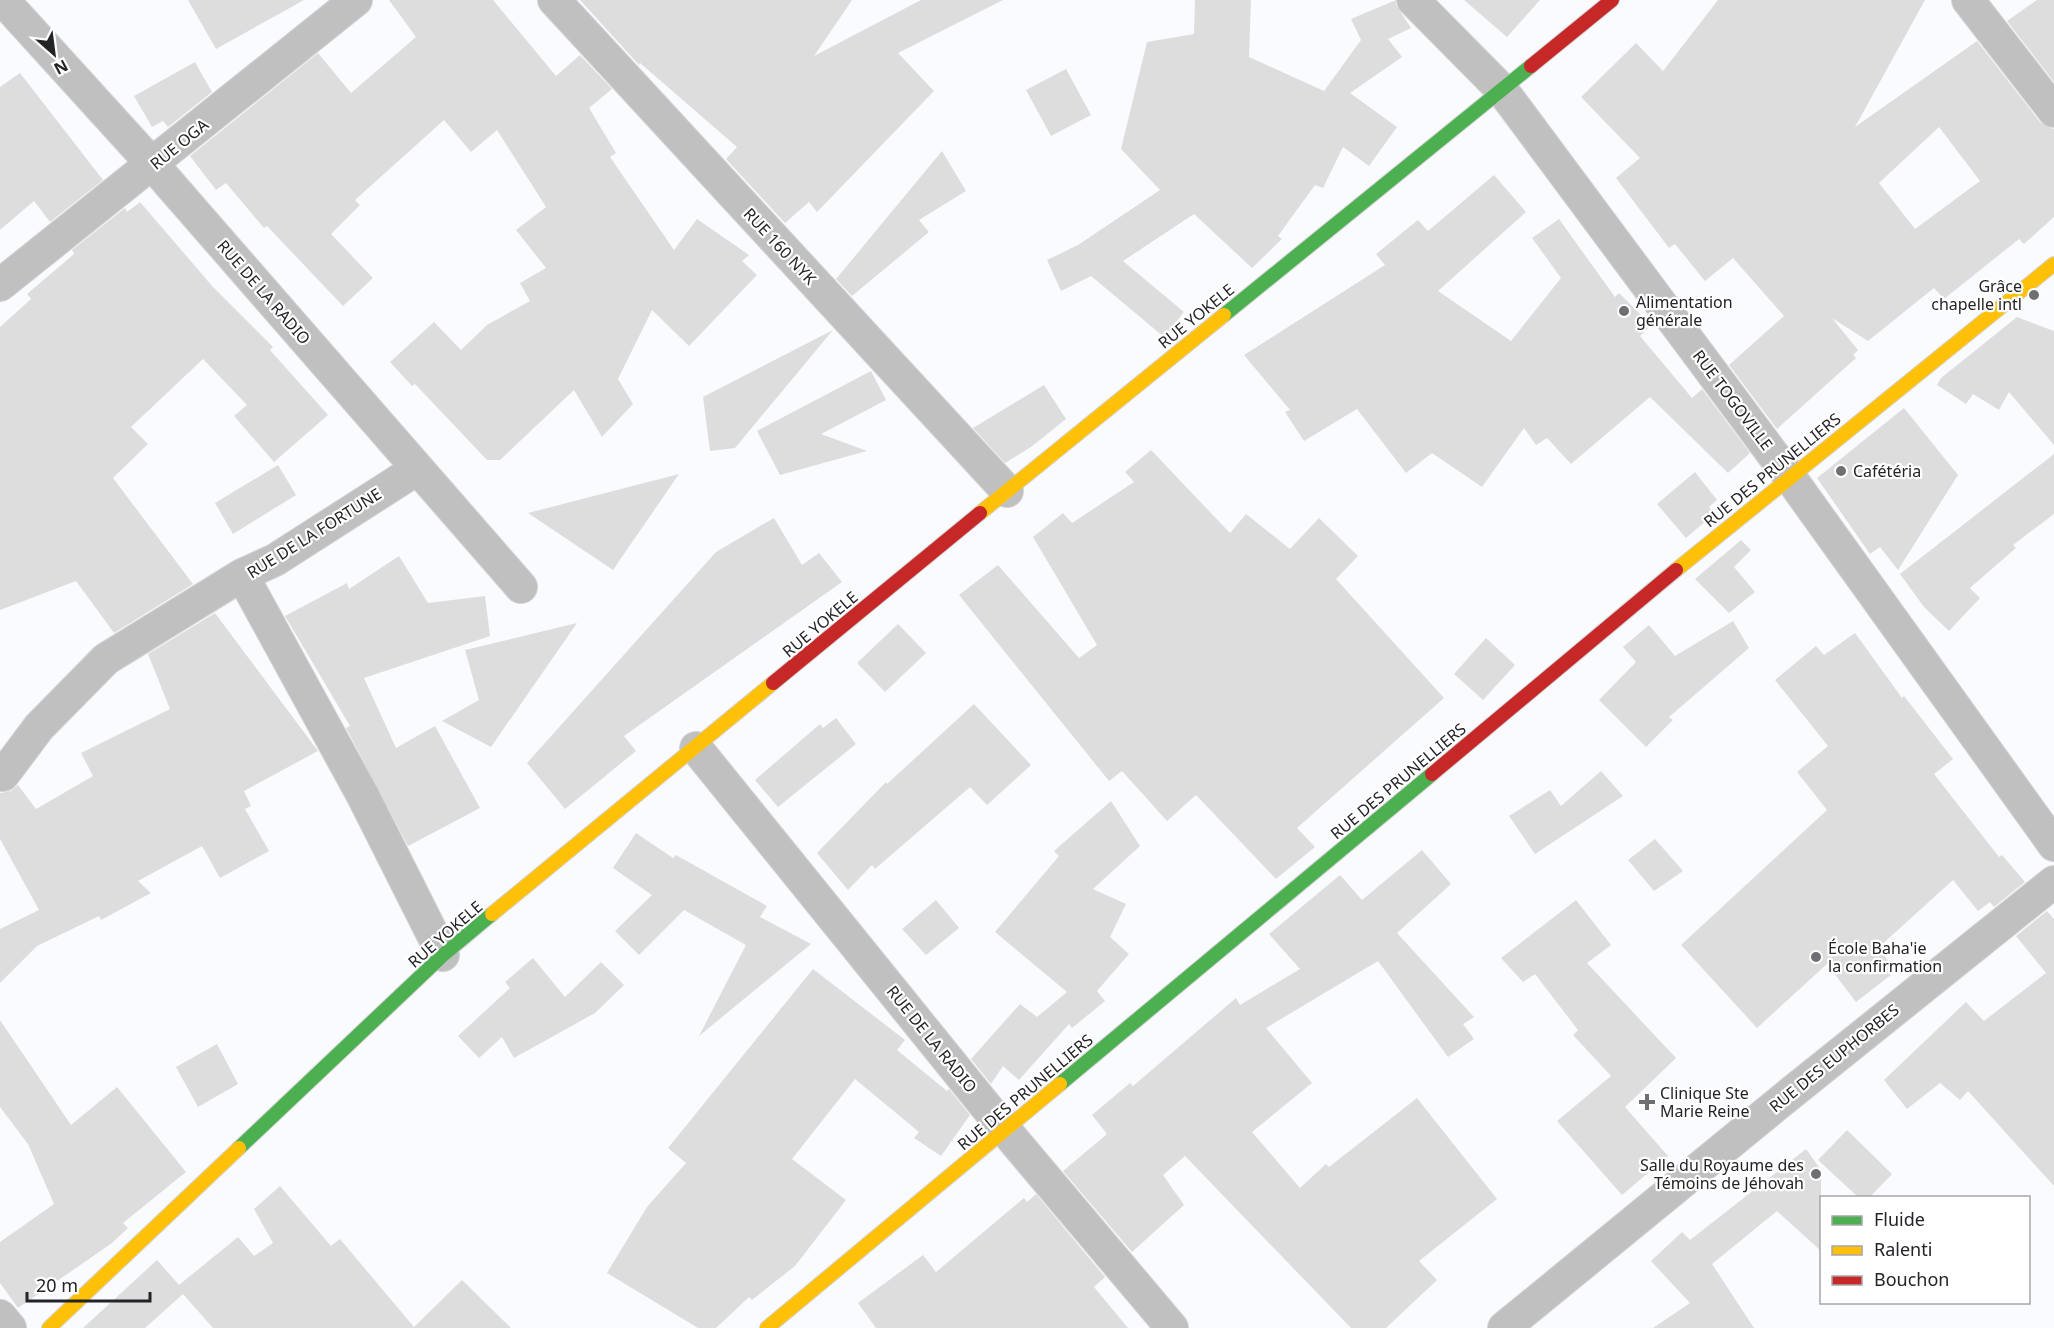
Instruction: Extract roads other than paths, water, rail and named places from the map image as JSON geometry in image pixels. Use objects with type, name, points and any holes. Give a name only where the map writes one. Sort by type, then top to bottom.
[{"type":"street","name":"RUE DE LA RADIO","points":[[3,0],[153,165],[521,587]]},
{"type":"street","name":"RUE OGA","points":[[0,285],[153,165],[356,0]]},
{"type":"street","name":"RUE 160 NYK","points":[[554,0],[1007,491]]},
{"type":"street","name":"RUE TOGOVILLE","points":[[1413,0],[1502,90],[1789,476],[2054,845]]},
{"type":"street","name":"RUE YOKELE","points":[[49,1328],[443,955],[1007,491],[1612,0]]},
{"type":"street","points":[[1968,0],[2054,111]]},
{"type":"street","name":"RUE DES PRUNELLIERS","points":[[767,1328],[1789,476],[2054,264]]},
{"type":"street","name":"RUE DE LA FORTUNE","points":[[417,468],[275,560],[242,575],[363,796],[443,955]]},
{"type":"street","points":[[3,775],[39,727],[106,658],[242,575]]},
{"type":"street","name":"RUE DE LA RADIO","points":[[696,748],[1005,1130],[1172,1328]]},
{"type":"street","name":"RUE DES EUPHORBES","points":[[1504,1328],[1791,1092],[2054,882]]},
{"type":"street","points":[[0,1316],[10,1328]]},
{"type":"place","name":"Grâce chapelle intl","points":[[2034,295]]},
{"type":"place","name":"Alimentation générale","points":[[1624,311]]},
{"type":"place","name":"Cafétéria","points":[[1841,471]]},
{"type":"place","name":"École Baha'ie la confirmation","points":[[1816,957]]},
{"type":"place","name":"Clinique Ste Marie Reine","points":[[1647,1102]]},
{"type":"place","name":"Salle du Royaume des Témoins de Jéhovah","points":[[1816,1174]]}]
